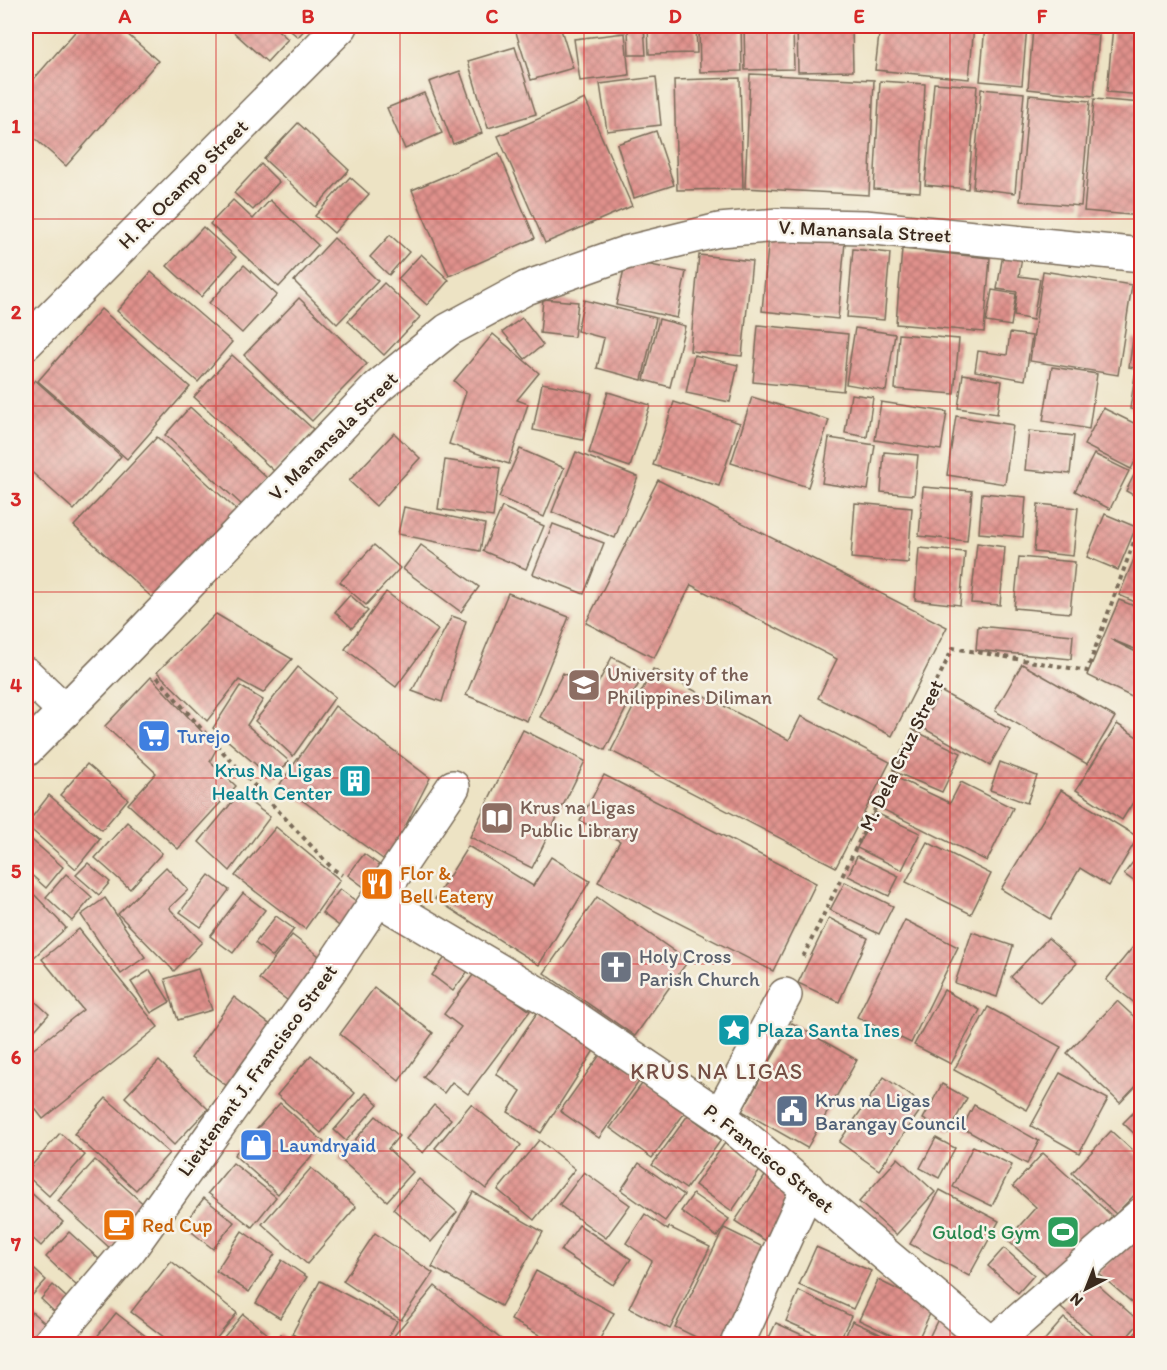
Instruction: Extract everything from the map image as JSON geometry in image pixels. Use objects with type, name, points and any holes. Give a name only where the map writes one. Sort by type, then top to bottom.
[{"type":"street","name":"H. R. Ocampo Street","points":[[26,343],[340,26]]},
{"type":"street","name":"V. Manansala Street","points":[[26,750],[378,387],[448,330],[526,288],[625,253],[719,230],[778,225],[865,227],[1142,255]]},
{"type":"street","points":[[26,674],[65,711]]},
{"type":"street","name":"Lieutenant J. Francisco Street","points":[[49,1344],[130,1249],[378,899],[453,787]]},
{"type":"street","name":"P. Francisco Street","points":[[378,899],[547,999],[720,1116],[992,1344]]},
{"type":"street","points":[[720,1116],[785,995]]},
{"type":"street","points":[[737,1344],[808,1188]]},
{"type":"street","points":[[992,1344],[1142,1214]]},
{"type":"path","name":"M. Dela Cruz Street","points":[[785,995],[953,648],[1087,671],[1136,536],[1142,534]]},
{"type":"path","points":[[130,645],[205,733],[333,869],[378,899]]},
{"type":"building","points":[[80,26],[118,26],[158,61],[66,166],[26,131],[26,88]]},
{"type":"building","points":[[227,26],[273,26],[288,39],[267,62]]},
{"type":"building","points":[[285,26],[308,26],[298,37]]},
{"type":"building","points":[[514,26],[560,26],[573,68],[531,80]]},
{"type":"building","points":[[617,26],[644,26],[646,55],[629,55],[628,30],[617,31]]},
{"type":"building","points":[[648,26],[696,26],[697,53],[649,54]]},
{"type":"building","points":[[699,26],[741,26],[742,71],[700,72]]},
{"type":"building","points":[[744,26],[793,26],[794,69],[745,70]]},
{"type":"building","points":[[797,26],[852,26],[853,71],[798,72]]},
{"type":"building","points":[[880,26],[974,26],[969,79],[875,70]]},
{"type":"building","points":[[985,26],[1027,26],[1022,85],[980,81]]},
{"type":"building","points":[[1113,26],[1142,26],[1142,95],[1107,92]]},
{"type":"building","points":[[1033,28],[1099,35],[1094,96],[1028,89]]},
{"type":"building","points":[[625,33],[629,75],[580,81],[574,39]]},
{"type":"building","points":[[515,47],[536,114],[488,128],[468,61]]},
{"type":"building","points":[[460,71],[482,133],[453,144],[429,82]]},
{"type":"building","points":[[750,74],[874,80],[869,195],[745,188]]},
{"type":"building","points":[[656,77],[661,125],[607,131],[600,84]]},
{"type":"building","points":[[740,78],[743,189],[677,190],[674,80]]},
{"type":"building","points":[[880,81],[925,84],[920,192],[874,189]]},
{"type":"building","points":[[934,83],[977,86],[968,189],[925,185]]},
{"type":"building","points":[[981,89],[1024,93],[1015,193],[973,188]]},
{"type":"building","points":[[424,93],[442,133],[405,149],[387,108]]},
{"type":"building","points":[[1029,95],[1090,101],[1081,206],[1020,201]]},
{"type":"building","points":[[585,99],[632,206],[545,243],[498,136]]},
{"type":"building","points":[[1094,99],[1142,103],[1142,216],[1084,211]]},
{"type":"building","points":[[298,123],[349,170],[316,207],[264,159]]},
{"type":"building","points":[[656,131],[674,185],[634,198],[617,144]]},
{"type":"building","points":[[499,153],[535,238],[449,276],[412,190]]},
{"type":"building","points":[[261,164],[279,182],[253,210],[234,193]]},
{"type":"building","points":[[350,177],[369,194],[334,233],[315,216]]},
{"type":"building","points":[[233,200],[253,219],[270,200],[318,245],[279,287],[210,224]]},
{"type":"building","points":[[203,227],[236,257],[201,297],[167,266]]},
{"type":"building","points":[[390,235],[409,252],[389,275],[370,257]]},
{"type":"building","points":[[769,235],[845,242],[838,319],[762,311]]},
{"type":"building","points":[[334,238],[378,281],[337,324],[294,281]]},
{"type":"building","points":[[853,249],[890,253],[884,320],[847,317]]},
{"type":"building","points":[[902,249],[990,258],[984,332],[896,324]]},
{"type":"building","points":[[421,254],[449,280],[427,305],[398,279]]},
{"type":"building","points":[[1003,254],[1022,257],[1019,276],[1040,279],[1033,320],[1014,316],[1017,292],[997,289]]},
{"type":"building","points":[[699,255],[752,261],[742,356],[690,351]]},
{"type":"building","points":[[626,260],[686,272],[677,318],[616,305]]},
{"type":"building","points":[[244,265],[277,295],[242,333],[209,303]]},
{"type":"building","points":[[1043,271],[1132,285],[1118,375],[1030,361]]},
{"type":"building","points":[[151,272],[232,342],[198,382],[117,311]]},
{"type":"building","points":[[384,283],[420,317],[384,355],[348,321]]},
{"type":"building","points":[[992,290],[1016,294],[1011,326],[986,322]]},
{"type":"building","points":[[299,298],[367,364],[312,421],[244,355]]},
{"type":"building","points":[[543,299],[578,302],[574,337],[540,333]]},
{"type":"building","points":[[584,300],[656,318],[642,380],[597,368],[604,338],[577,331]]},
{"type":"building","points":[[101,309],[190,387],[127,459],[38,381]]},
{"type":"building","points":[[522,318],[543,345],[525,359],[503,332]]},
{"type":"building","points":[[659,319],[685,326],[670,387],[644,380]]},
{"type":"building","points":[[758,325],[848,334],[843,391],[753,382]]},
{"type":"building","points":[[855,328],[895,334],[886,391],[846,384]]},
{"type":"building","points":[[1010,333],[1032,336],[1025,380],[975,371],[978,351],[1007,355]]},
{"type":"building","points":[[493,334],[539,373],[517,400],[528,404],[509,464],[449,444],[466,392],[454,381]]},
{"type":"building","points":[[899,334],[959,339],[954,394],[895,389]]},
{"type":"building","points":[[1133,339],[1142,340],[1142,369],[1129,367]]},
{"type":"building","points":[[232,355],[313,429],[274,471],[194,397]]},
{"type":"building","points":[[694,355],[738,365],[730,402],[686,393]]},
{"type":"building","points":[[1052,367],[1097,374],[1089,429],[1043,421]]},
{"type":"building","points":[[963,374],[1002,381],[997,414],[958,408]]},
{"type":"building","points":[[1135,375],[1142,376],[1142,411],[1130,409]]},
{"type":"building","points":[[35,380],[121,456],[74,510],[26,467],[26,390]]},
{"type":"building","points":[[542,383],[592,393],[583,440],[533,430]]},
{"type":"building","points":[[608,392],[650,405],[630,467],[589,453]]},
{"type":"building","points":[[851,394],[873,397],[867,437],[845,433]]},
{"type":"building","points":[[752,397],[829,420],[808,487],[731,463]]},
{"type":"building","points":[[674,402],[740,423],[719,486],[653,465]]},
{"type":"building","points":[[881,402],[947,412],[941,450],[875,440]]},
{"type":"building","points":[[190,407],[267,478],[242,505],[165,435]]},
{"type":"building","points":[[1103,408],[1142,427],[1142,448],[1131,469],[1084,445]]},
{"type":"building","points":[[956,416],[1013,425],[1005,484],[947,475]]},
{"type":"building","points":[[1029,431],[1074,436],[1070,474],[1025,470]]},
{"type":"building","points":[[394,433],[420,458],[376,506],[349,481]]},
{"type":"building","points":[[157,437],[241,514],[158,603],[74,526]]},
{"type":"building","points":[[829,438],[875,445],[868,490],[822,483]]},
{"type":"building","points":[[520,449],[564,468],[544,517],[499,497]]},
{"type":"building","points":[[576,452],[638,477],[615,538],[552,512]]},
{"type":"building","points":[[884,452],[918,455],[914,495],[881,492]]},
{"type":"building","points":[[1094,454],[1129,471],[1110,509],[1075,491]]},
{"type":"building","points":[[445,460],[500,468],[493,517],[438,509]]},
{"type":"building","points":[[1138,467],[1142,469],[1142,500],[1126,491]]},
{"type":"building","points":[[658,480],[947,627],[892,736],[818,698],[837,659],[691,585],[654,658],[586,623]]},
{"type":"building","points":[[923,487],[972,491],[967,541],[919,536]]},
{"type":"building","points":[[982,493],[1026,497],[1023,537],[979,533]]},
{"type":"building","points":[[855,503],[912,508],[908,563],[851,558]]},
{"type":"building","points":[[1038,504],[1078,508],[1073,556],[1034,552]]},
{"type":"building","points":[[404,507],[485,524],[480,551],[398,534]]},
{"type":"building","points":[[502,507],[544,526],[526,569],[483,551]]},
{"type":"building","points":[[1105,514],[1136,527],[1118,570],[1087,557]]},
{"type":"building","points":[[553,524],[604,543],[584,594],[533,574]]},
{"type":"building","points":[[977,543],[1005,547],[1000,605],[971,603]]},
{"type":"building","points":[[374,545],[400,568],[366,605],[340,582]]},
{"type":"building","points":[[421,545],[479,587],[461,612],[403,569]]},
{"type":"building","points":[[1139,547],[1142,548],[1142,605],[1119,595]]},
{"type":"building","points":[[919,548],[965,552],[960,605],[915,600]]},
{"type":"building","points":[[1019,557],[1075,562],[1070,613],[1014,608]]},
{"type":"building","points":[[386,592],[438,630],[396,687],[345,649]]},
{"type":"building","points":[[508,593],[569,617],[527,721],[466,695]]},
{"type":"building","points":[[350,595],[368,611],[352,628],[335,612]]},
{"type":"building","points":[[1119,600],[1142,609],[1142,652],[1110,639],[1142,655],[1142,702],[1087,675]]},
{"type":"building","points":[[216,614],[292,659],[263,693],[239,680],[207,721],[157,672]]},
{"type":"building","points":[[452,616],[466,621],[442,702],[412,691]]},
{"type":"building","points":[[978,626],[1073,635],[1071,659],[976,650]]},
{"type":"building","points":[[612,657],[644,673],[605,750],[540,717],[563,673],[595,689]]},
{"type":"building","points":[[1022,664],[1115,717],[1087,764],[995,711]]},
{"type":"building","points":[[298,667],[335,697],[293,756],[255,721]]},
{"type":"building","points":[[653,669],[789,740],[801,716],[890,762],[836,867],[611,751]]},
{"type":"building","points":[[151,677],[217,748],[210,761],[236,786],[178,849],[128,804],[156,773],[105,726]]},
{"type":"building","points":[[240,686],[263,700],[247,725],[289,761],[274,780],[213,728]]},
{"type":"building","points":[[940,691],[1010,729],[990,765],[921,727]]},
{"type":"building","name":"Krus Na Ligas Health Center","points":[[335,706],[430,778],[387,862],[280,784]]},
{"type":"building","points":[[1117,724],[1142,740],[1142,788],[1122,820],[1076,790]]},
{"type":"building","points":[[523,730],[585,761],[532,868],[470,837]]},
{"type":"building","points":[[915,731],[961,753],[942,792],[895,772]]},
{"type":"building","points":[[1000,762],[1037,776],[1027,803],[990,790]]},
{"type":"building","points":[[87,764],[128,799],[102,830],[60,795]]},
{"type":"building","points":[[604,775],[816,883],[773,971],[598,882],[620,841],[580,821]]},
{"type":"building","points":[[893,776],[950,803],[961,782],[1013,808],[987,861],[878,807]]},
{"type":"building","points":[[1061,790],[1138,837],[1109,886],[1080,868],[1050,919],[1001,889]]},
{"type":"building","points":[[239,794],[270,817],[230,871],[199,842]]},
{"type":"building","points":[[49,795],[100,839],[76,869],[26,825]]},
{"type":"building","points":[[874,812],[920,833],[902,870],[857,848]]},
{"type":"building","points":[[127,822],[162,853],[130,889],[95,858]]},
{"type":"building","points":[[276,827],[340,880],[305,929],[235,876]]},
{"type":"building","points":[[26,835],[63,867],[46,888],[26,870]]},
{"type":"building","points":[[927,842],[991,874],[971,914],[906,882]]},
{"type":"building","points":[[468,846],[533,886],[551,857],[590,881],[539,965],[435,899]]},
{"type":"building","points":[[1142,850],[1142,887],[1124,874]]},
{"type":"building","points":[[364,854],[392,874],[376,896],[348,875]]},
{"type":"building","points":[[857,856],[899,876],[889,896],[848,876]]},
{"type":"building","points":[[88,863],[110,882],[99,895],[76,875]]},
{"type":"building","points":[[166,867],[188,890],[169,908],[202,942],[174,971],[118,914]]},
{"type":"building","points":[[66,874],[92,897],[72,921],[46,897]]},
{"type":"building","points":[[209,875],[229,890],[201,927],[180,912]]},
{"type":"building","points":[[845,882],[893,906],[879,934],[830,910]]},
{"type":"building","points":[[340,889],[364,907],[346,931],[322,913]]},
{"type":"building","points":[[30,890],[66,928],[32,959],[26,952],[26,894]]},
{"type":"building","points":[[243,893],[265,910],[233,953],[210,936]]},
{"type":"building","name":"Holy Cross Parish Church","points":[[597,897],[688,961],[635,1036],[544,973]]},
{"type":"building","points":[[105,898],[145,957],[121,974],[81,915]]},
{"type":"building","points":[[276,916],[294,929],[273,957],[255,943]]},
{"type":"building","points":[[829,918],[868,938],[839,1002],[798,983]]},
{"type":"building","points":[[905,920],[958,947],[911,1043],[857,1017]]},
{"type":"building","points":[[79,929],[158,1027],[43,1119],[26,1097],[26,1055],[83,1010],[42,959]]},
{"type":"building","points":[[972,932],[1013,946],[997,997],[955,983]]},
{"type":"building","points":[[292,935],[323,959],[291,1003],[259,979]]},
{"type":"building","points":[[1142,936],[1142,1009],[1106,980]]},
{"type":"building","points":[[1048,938],[1077,963],[1040,1003],[1011,977]]},
{"type":"building","points":[[449,952],[471,967],[453,991],[432,975]]},
{"type":"building","points":[[198,969],[212,1010],[178,1020],[165,979]]},
{"type":"building","points":[[150,970],[170,1002],[151,1013],[131,982]]},
{"type":"building","points":[[476,971],[530,1011],[468,1094],[452,1082],[444,1093],[423,1077],[461,1027],[444,1014]]},
{"type":"building","points":[[374,988],[433,1033],[399,1081],[340,1034]]},
{"type":"building","points":[[944,990],[980,1010],[951,1064],[914,1045]]},
{"type":"building","points":[[26,993],[49,1014],[26,1040]]},
{"type":"building","points":[[234,997],[281,1033],[236,1093],[191,1058]]},
{"type":"building","points":[[545,1001],[602,1038],[541,1133],[508,1112],[521,1091],[496,1074]]},
{"type":"building","points":[[1117,1001],[1142,1024],[1142,1080],[1120,1103],[1067,1053]]},
{"type":"building","points":[[988,1007],[1061,1047],[1027,1110],[954,1070]]},
{"type":"building","points":[[792,1023],[857,1060],[807,1148],[742,1111]]},
{"type":"building","points":[[604,1049],[643,1076],[599,1138],[560,1111]]},
{"type":"building","points":[[311,1055],[355,1093],[321,1133],[277,1095]]},
{"type":"building","points":[[159,1061],[208,1109],[174,1145],[125,1097]]},
{"type":"building","points":[[1060,1073],[1108,1099],[1079,1153],[1031,1126]]},
{"type":"building","points":[[884,1077],[924,1105],[879,1170],[839,1142]]},
{"type":"building","points":[[644,1081],[686,1111],[652,1158],[610,1128]]},
{"type":"building","points":[[942,1084],[967,1098],[948,1133],[923,1119]]},
{"type":"building","points":[[366,1093],[378,1104],[346,1141],[334,1130]]},
{"type":"building","points":[[106,1098],[169,1153],[136,1190],[74,1134]]},
{"type":"building","points":[[280,1103],[324,1142],[278,1194],[234,1155]]},
{"type":"building","points":[[471,1104],[521,1145],[486,1189],[435,1148]]},
{"type":"building","points":[[1142,1104],[1142,1141],[1123,1123]]},
{"type":"building","points":[[434,1105],[451,1119],[423,1153],[406,1139]]},
{"type":"building","points":[[974,1105],[1039,1141],[1027,1164],[962,1128]]},
{"type":"building","points":[[688,1115],[721,1140],[686,1189],[652,1165]]},
{"type":"building","points":[[376,1116],[399,1136],[388,1149],[413,1172],[387,1201],[339,1158]]},
{"type":"building","points":[[1111,1131],[1142,1159],[1142,1187],[1116,1214],[1072,1173]]},
{"type":"building","points":[[60,1133],[85,1155],[49,1196],[26,1175],[26,1172]]},
{"type":"building","points":[[936,1138],[955,1148],[939,1178],[920,1168]]},
{"type":"building","points":[[539,1140],[575,1169],[534,1220],[498,1190]]},
{"type":"building","points":[[725,1143],[761,1169],[732,1211],[695,1185]]},
{"type":"building","points":[[973,1146],[1012,1165],[992,1206],[953,1187]]},
{"type":"building","points":[[1043,1153],[1112,1216],[1054,1281],[1007,1240],[1036,1207],[1013,1186]]},
{"type":"building","points":[[898,1158],[935,1192],[896,1235],[859,1202]]},
{"type":"building","points":[[95,1160],[149,1209],[112,1250],[58,1201]]},
{"type":"building","points":[[233,1163],[276,1197],[252,1227],[208,1193]]},
{"type":"building","points":[[639,1163],[684,1195],[665,1221],[621,1190]]},
{"type":"building","points":[[311,1168],[356,1207],[307,1264],[262,1224]]},
{"type":"building","points":[[584,1172],[630,1205],[606,1238],[559,1205]]},
{"type":"building","points":[[767,1173],[804,1197],[772,1245],[735,1221]]},
{"type":"building","points":[[419,1179],[457,1212],[431,1242],[393,1209]]},
{"type":"building","points":[[26,1188],[63,1222],[41,1246],[26,1232]]},
{"type":"building","points":[[940,1190],[999,1221],[969,1276],[910,1244]]},
{"type":"building","points":[[473,1192],[543,1232],[501,1306],[432,1267]]},
{"type":"building","points":[[693,1194],[729,1219],[717,1237],[681,1211]]},
{"type":"building","points":[[204,1198],[234,1222],[213,1249],[183,1225]]},
{"type":"building","points":[[645,1214],[668,1230],[669,1227],[710,1247],[670,1329],[629,1308],[652,1261],[626,1243]]},
{"type":"building","points":[[579,1225],[631,1259],[613,1285],[561,1251]]},
{"type":"building","points":[[724,1228],[775,1253],[729,1344],[710,1344],[675,1327]]},
{"type":"building","points":[[1142,1229],[1142,1311],[1098,1273]]},
{"type":"building","points":[[242,1231],[275,1254],[249,1292],[216,1271]]},
{"type":"building","points":[[69,1232],[100,1260],[77,1286],[46,1257]]},
{"type":"building","points":[[375,1233],[433,1273],[401,1320],[343,1281]]},
{"type":"building","points":[[816,1247],[871,1271],[853,1309],[799,1285]]},
{"type":"building","points":[[1004,1248],[1034,1275],[1018,1293],[988,1266]]},
{"type":"building","points":[[282,1260],[307,1277],[280,1318],[256,1303]]},
{"type":"building","points":[[171,1261],[237,1313],[212,1344],[173,1344],[131,1312]]},
{"type":"building","points":[[26,1262],[46,1280],[29,1299],[26,1296]]},
{"type":"building","points":[[536,1271],[614,1313],[597,1344],[556,1344],[511,1320]]},
{"type":"building","points":[[1089,1277],[1140,1322],[1121,1344],[1103,1344],[1061,1308]]},
{"type":"building","points":[[878,1280],[933,1307],[916,1344],[910,1344],[859,1320]]},
{"type":"building","points":[[320,1281],[397,1321],[385,1344],[312,1344],[292,1334]]},
{"type":"building","points":[[53,1285],[79,1309],[66,1323],[41,1299]]},
{"type":"building","points":[[435,1286],[507,1344],[402,1344],[393,1337]]},
{"type":"building","points":[[799,1291],[851,1316],[838,1344],[786,1321]]},
{"type":"building","points":[[32,1312],[54,1331],[42,1344],[30,1344],[26,1340],[26,1320]]},
{"type":"building","points":[[116,1313],[156,1344],[91,1344]]},
{"type":"building","points":[[243,1314],[269,1335],[262,1344],[218,1344]]},
{"type":"building","points":[[1064,1318],[1095,1344],[1041,1344]]},
{"type":"building","points":[[938,1319],[970,1344],[926,1344]]},
{"type":"building","points":[[852,1321],[901,1344],[842,1344]]},
{"type":"building","points":[[776,1323],[822,1344],[766,1344]]},
{"type":"building","points":[[1142,1326],[1142,1344],[1125,1344]]},
{"type":"building","points":[[281,1334],[294,1344],[273,1344]]},
{"type":"place","name":"University of the Philippines Diliman","points":[[584,685]]},
{"type":"place","name":"Turejo","points":[[154,736]]},
{"type":"place","name":"Krus Na Ligas Health Center","points":[[355,781]]},
{"type":"place","name":"Krus na Ligas Public Library","points":[[497,818]]},
{"type":"place","name":"Flor & Bell Eatery","points":[[377,884]]},
{"type":"place","name":"Holy Cross Parish Church","points":[[616,967]]},
{"type":"place","name":"Plaza Santa Ines","points":[[734,1030]]},
{"type":"place","name":"Krus na Ligas Barangay Council","points":[[792,1111]]},
{"type":"place","name":"Laundryaid","points":[[256,1145]]},
{"type":"place","name":"Red Cup","points":[[119,1225]]},
{"type":"place","name":"Gulod's Gym","points":[[1063,1232]]},
{"type":"district","name":"KRUS NA LIGAS","points":[[717,1071]]}]
